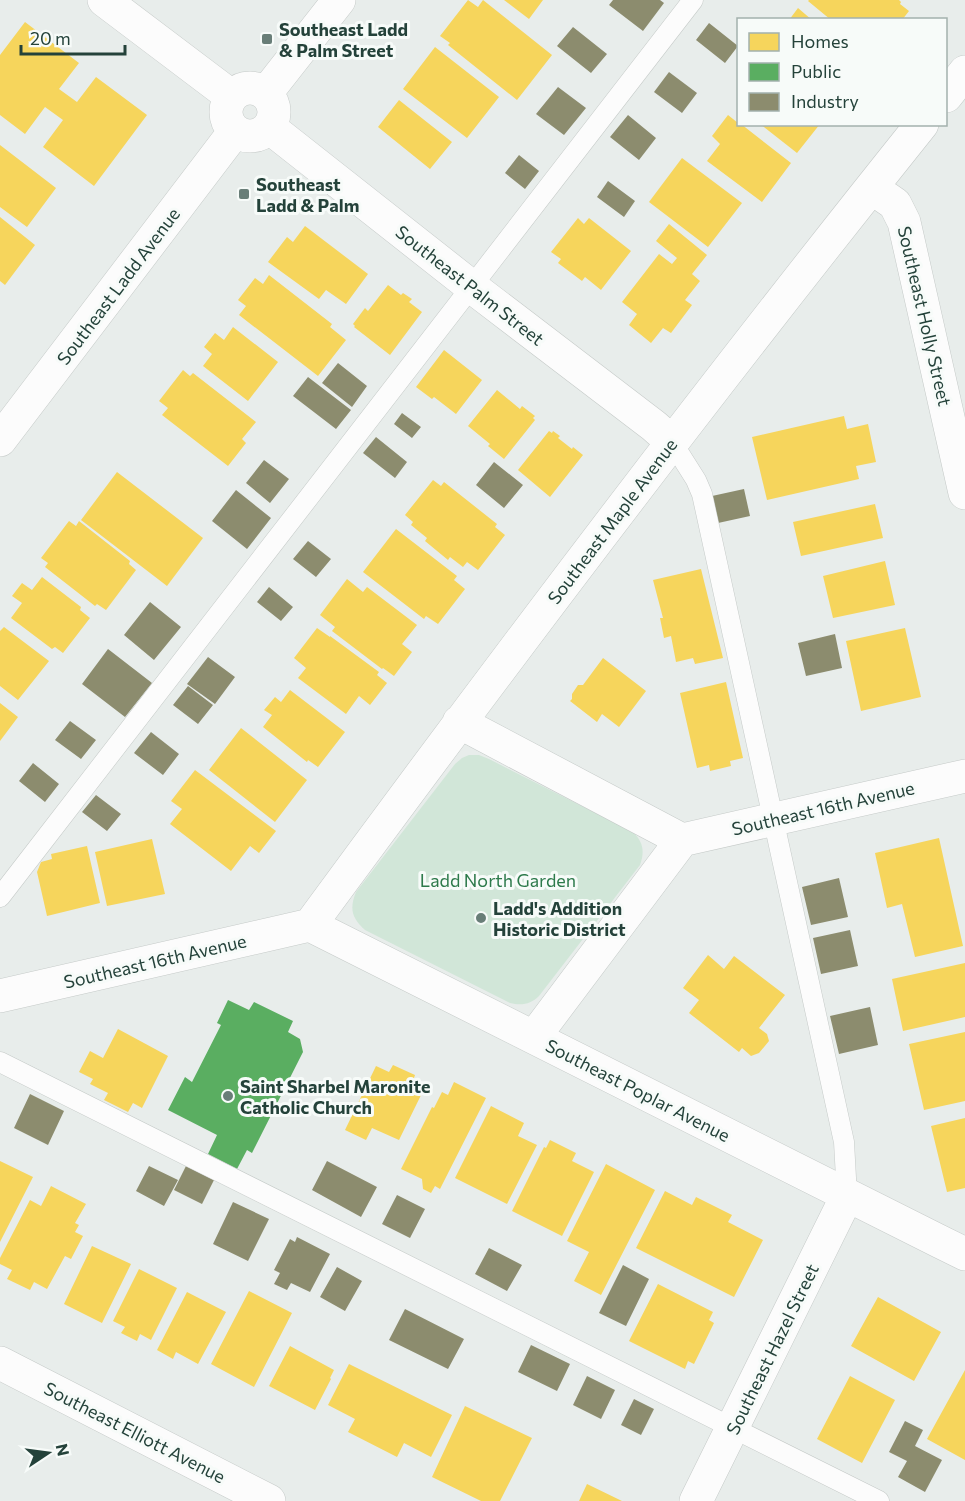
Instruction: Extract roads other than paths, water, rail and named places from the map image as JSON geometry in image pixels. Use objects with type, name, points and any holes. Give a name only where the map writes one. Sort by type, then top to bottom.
[{"type":"street","points":[[104,0],[231,96]]},
{"type":"street","points":[[266,93],[339,0]]},
{"type":"street","points":[[947,94],[965,72]]},
{"type":"street","points":[[248,87],[260,89],[266,93],[274,109],[269,127],[259,135],[253,136],[235,131],[226,115],[231,96],[248,87]]},
{"type":"street","name":"Southeast Maple Avenue","points":[[310,925],[459,722],[672,442],[920,126]]},
{"type":"street","name":"Southeast Palm Street","points":[[269,127],[672,442]]},
{"type":"street","name":"Southeast Ladd Avenue","points":[[0,440],[235,131]]},
{"type":"street","name":"Southeast Holly Street","points":[[872,188],[895,204],[904,222],[965,493]]},
{"type":"street","points":[[459,722],[682,840],[534,1037]]},
{"type":"street","name":"Southeast 16th Avenue","points":[[682,840],[965,776]]},
{"type":"street","name":"Southeast 16th Avenue","points":[[0,996],[310,925]]},
{"type":"street","name":"Southeast Poplar Avenue","points":[[310,925],[965,1254]]},
{"type":"street","name":"Southeast Hazel Street","points":[[696,1501],[847,1196]]},
{"type":"street","name":"Southeast Elliott Avenue","points":[[0,1363],[269,1501]]},
{"type":"lane","points":[[0,897],[693,0]]},
{"type":"lane","points":[[672,442],[702,494],[844,1142],[847,1196]]},
{"type":"lane","points":[[0,1062],[879,1501]]},
{"type":"place","name":"Southeast Ladd & Palm Street","points":[[267,39]]},
{"type":"place","name":"Southeast Ladd & Palm","points":[[244,194]]},
{"type":"place","name":"Ladd's Addition Historic District","points":[[481,918]]},
{"type":"place","name":"Saint Sharbel Maronite Catholic Church","points":[[228,1096]]},
{"type":"park label","name":"Ladd North Garden","points":[[498,880]]}]
